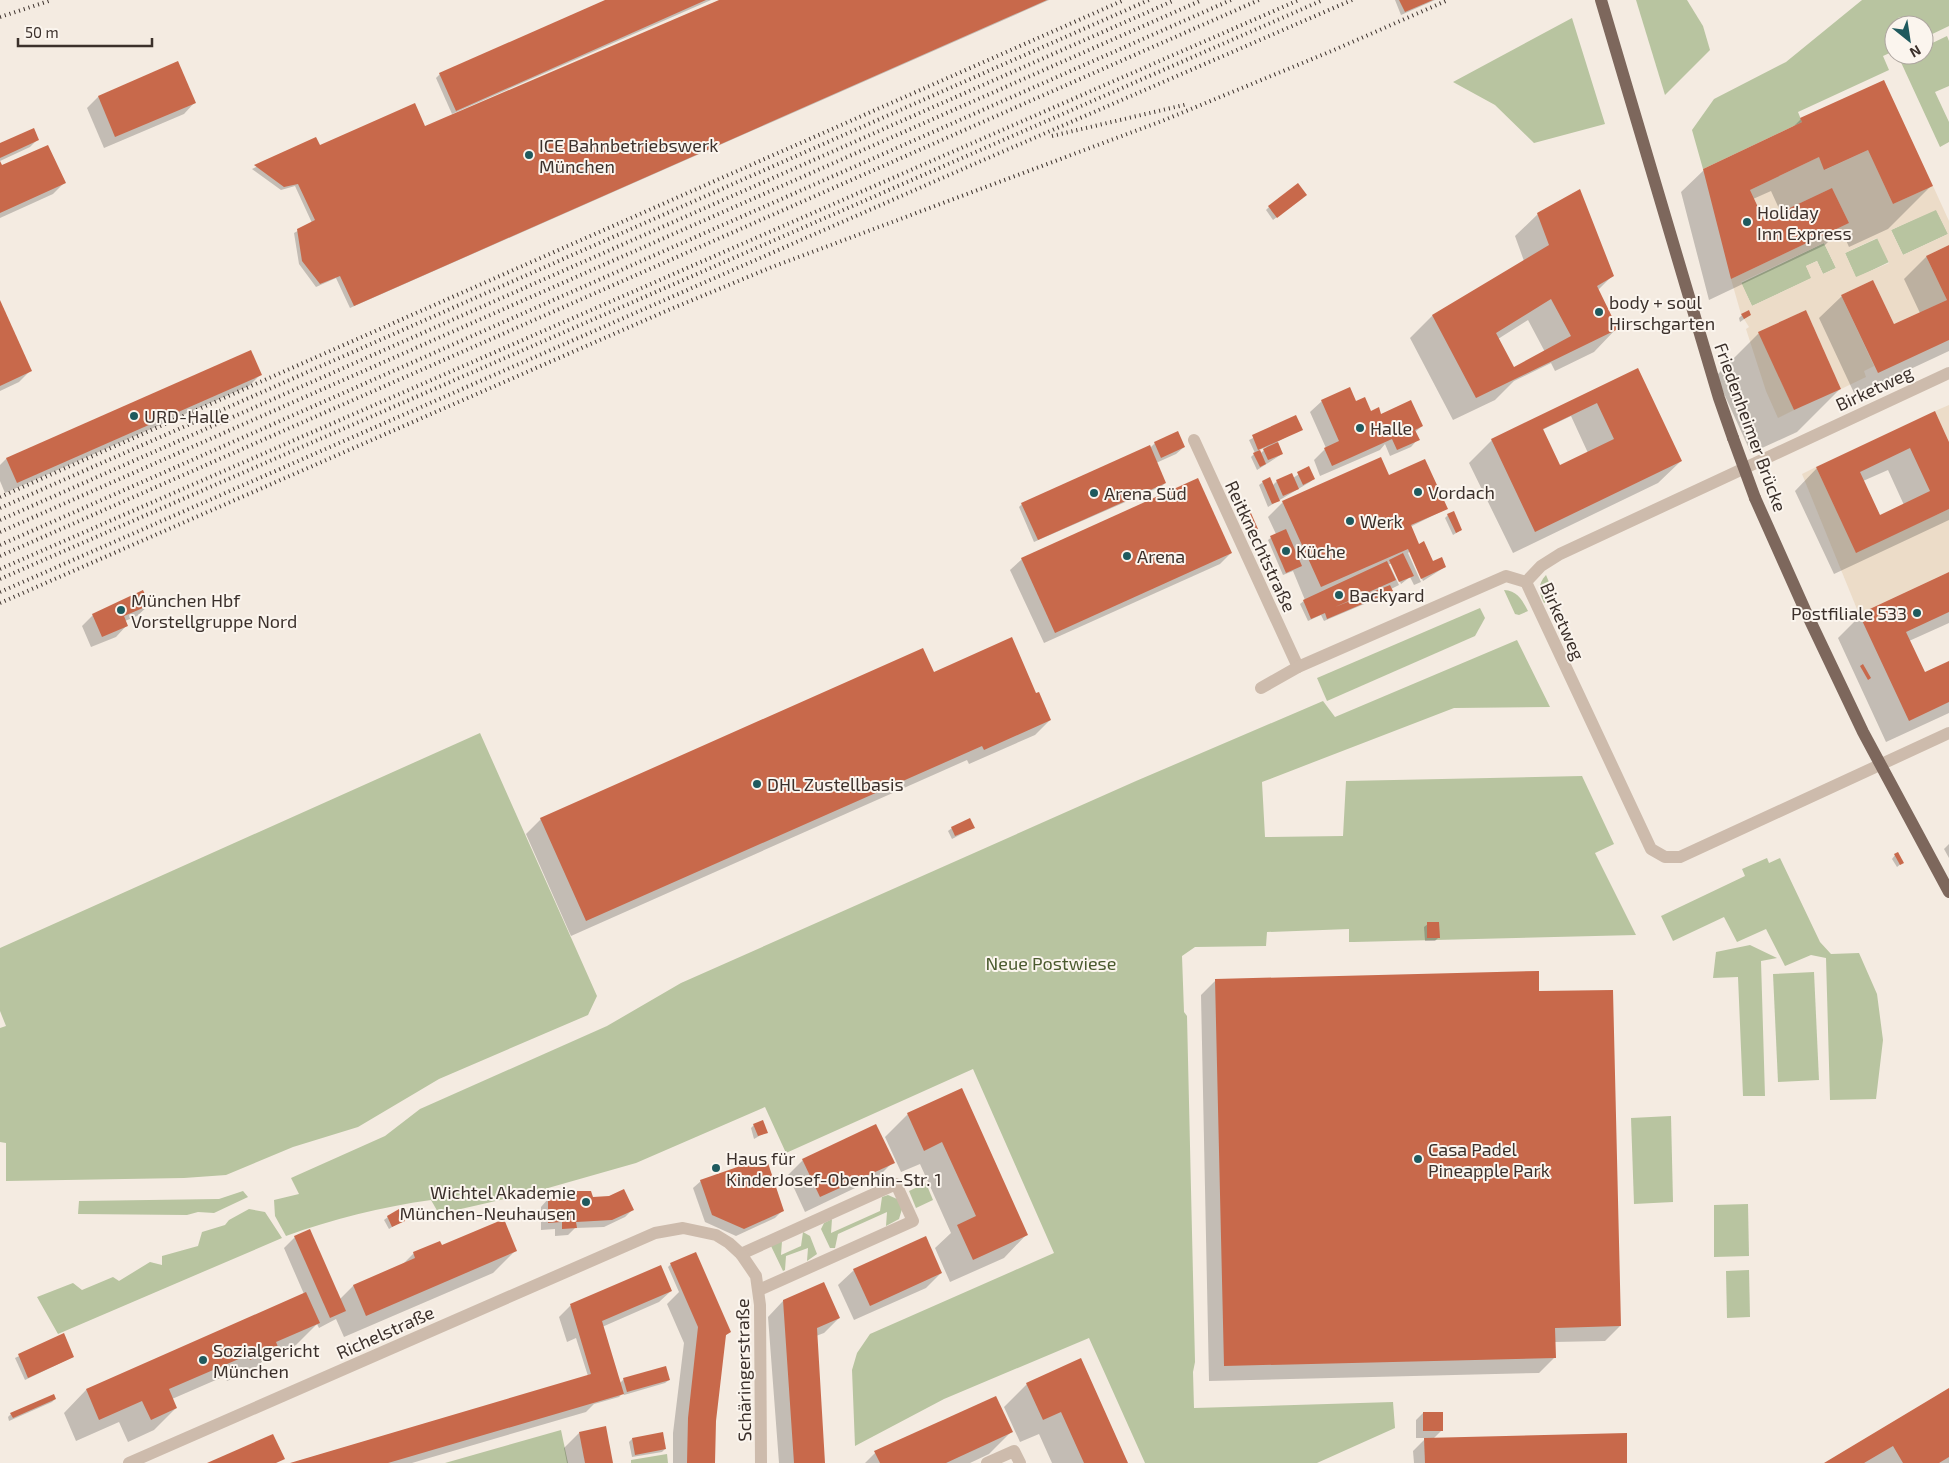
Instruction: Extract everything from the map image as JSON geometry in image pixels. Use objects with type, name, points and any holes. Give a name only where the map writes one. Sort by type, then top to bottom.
[{"type":"main road","name":"Friedenheimer Brücke","points":[[1601,0],[1716,388],[1755,498],[1805,610],[1879,765],[1949,892]]},
{"type":"street","name":"Birketweg","points":[[1949,373],[1560,554],[1542,566],[1526,582],[1651,849],[1665,857],[1680,857],[1949,733]]},
{"type":"street","name":"Reitknechtstraße","points":[[1194,440],[1298,667]]},
{"type":"street","points":[[1261,688],[1298,667],[1506,576],[1526,582]]},
{"type":"street","points":[[740,1254],[896,1184],[913,1221],[759,1290]]},
{"type":"street","name":"Schäringerstraße","points":[[655,1233],[683,1228],[701,1230],[716,1235],[729,1243],[740,1254],[756,1276],[759,1290],[761,1463]]},
{"type":"street","name":"Richelstraße","points":[[136,1462],[655,1233]]},
{"type":"street","points":[[988,1463],[1014,1451],[1020,1463]]},
{"type":"green space","points":[[1636,0],[1687,0],[1703,26],[1710,50],[1665,95]]},
{"type":"green space","points":[[1862,0],[1949,0],[1949,26],[1934,33],[1934,15],[1884,15],[1883,56],[1884,65],[1887,65],[1889,70],[1798,112],[1802,122],[1703,169],[1692,130],[1714,99],[1786,62]]},
{"type":"green space","points":[[1572,18],[1605,124],[1534,143],[1495,105],[1453,82]]},
{"type":"green space","points":[[1947,36],[1949,41],[1949,86],[1935,92],[1949,122],[1949,142],[1940,147],[1902,65],[1934,65],[1934,42]]},
{"type":"green space","points":[[1936,209],[1948,234],[1903,255],[1891,230]]},
{"type":"green space","points":[[1878,238],[1889,262],[1856,278],[1845,253]]},
{"type":"green space","points":[[1824,243],[1836,268],[1823,274],[1817,261],[1806,266],[1812,278],[1752,306],[1741,283]]},
{"type":"green space","points":[[1546,575],[1554,594],[1553,599],[1544,603],[1540,589],[1541,582]]},
{"type":"green space","points":[[1504,590],[1516,594],[1528,611],[1519,615],[1515,614]]},
{"type":"green space","points":[[1480,608],[1485,618],[1475,636],[1327,701],[1317,678]]},
{"type":"green space","name":"Neue Postwiese","points":[[1517,640],[1550,707],[1454,708],[1262,782],[1265,837],[1343,836],[1346,781],[1582,776],[1614,844],[1595,853],[1636,935],[1349,942],[1349,929],[1267,932],[1266,946],[1195,947],[1182,956],[1184,1012],[1187,1016],[1195,1362],[1193,1372],[1194,1408],[1393,1402],[1395,1428],[1317,1463],[1145,1463],[1089,1338],[944,1399],[855,1446],[852,1370],[857,1353],[870,1334],[1054,1253],[973,1069],[786,1153],[765,1107],[636,1163],[527,1194],[439,1214],[431,1200],[357,1214],[286,1236],[275,1216],[274,1200],[299,1194],[291,1178],[385,1136],[420,1109],[607,1026],[681,983],[1136,781],[1323,701],[1335,717]]},
{"type":"green space","points":[[480,733],[597,996],[588,1015],[439,1079],[358,1127],[293,1147],[226,1175],[184,1178],[6,1181],[6,1143],[0,1142],[0,1028],[6,1026],[0,1011],[0,948]]},
{"type":"green space","points":[[1767,858],[1769,863],[1780,858],[1820,942],[1831,954],[1859,953],[1877,994],[1883,1040],[1876,1099],[1830,1100],[1826,958],[1811,955],[1785,966],[1766,929],[1737,942],[1724,917],[1673,941],[1661,916],[1745,876],[1742,869]]},
{"type":"green space","points":[[1750,945],[1777,958],[1761,961],[1765,1096],[1743,1096],[1738,977],[1713,978],[1716,952]]},
{"type":"green space","points":[[1814,972],[1819,1080],[1778,1082],[1773,974]]},
{"type":"green space","points":[[1671,1116],[1673,1202],[1634,1204],[1631,1118]]},
{"type":"green space","points":[[926,1183],[933,1200],[916,1208],[909,1191]]},
{"type":"green space","points":[[243,1191],[248,1197],[214,1213],[198,1212],[187,1215],[78,1214],[79,1201],[219,1199]]},
{"type":"green space","points":[[888,1195],[897,1199],[902,1209],[899,1219],[886,1226],[887,1212],[838,1234],[835,1248],[830,1248],[821,1229],[824,1223],[832,1219],[831,1233],[880,1211],[882,1197]]},
{"type":"green space","points":[[1748,1204],[1749,1256],[1714,1257],[1714,1205]]},
{"type":"green space","points":[[249,1209],[265,1212],[282,1238],[58,1334],[37,1297],[73,1283],[82,1290],[113,1277],[119,1281],[150,1262],[162,1265],[162,1256],[198,1246],[202,1232],[225,1225],[229,1220]]},
{"type":"green space","points":[[803,1232],[810,1236],[817,1254],[807,1261],[808,1248],[786,1256],[785,1270],[783,1271],[771,1246],[782,1241],[781,1255],[801,1246]]},
{"type":"green space","points":[[1749,1270],[1750,1317],[1727,1318],[1726,1271]]},
{"type":"green space","points":[[561,1430],[568,1463],[445,1463]]},
{"type":"green space","points":[[667,1454],[668,1463],[631,1463],[631,1460]]},
{"type":"shaded area","points":[[1868,150],[1893,204],[1933,186],[1949,221],[1949,245],[1926,256],[1947,300],[1894,324],[1873,280],[1841,295],[1874,366],[1864,371],[1866,377],[1841,389],[1806,310],[1759,332],[1794,410],[1778,418],[1766,391],[1746,329],[1749,327],[1744,319],[1751,315],[1749,310],[1741,314],[1731,279],[1849,223],[1832,188],[1764,220],[1750,190],[1819,157],[1825,170]],"holes":[[[1936,210],[1948,234],[1903,255],[1891,230]],[[1877,238],[1889,263],[1856,277],[1845,253]],[[1824,243],[1836,268],[1823,274],[1817,261],[1806,266],[1811,278],[1752,306],[1741,282]]]},
{"type":"shaded area","points":[[1949,405],[1949,442],[1935,411]]},
{"type":"shaded area","points":[[1816,467],[1856,552],[1949,509],[1949,572],[1859,614],[1802,474]]},
{"type":"building","points":[[605,0],[706,0],[456,111],[439,73]]},
{"type":"building","name":"ICE Bahnbetriebswerk München","points":[[719,0],[1047,0],[354,306],[340,276],[320,284],[302,261],[297,229],[315,220],[298,184],[284,187],[254,165],[316,137],[320,145],[415,103],[425,126]]},
{"type":"building","points":[[1399,0],[1433,0],[1405,12]]},
{"type":"building","points":[[178,61],[196,103],[115,137],[98,96]]},
{"type":"building","points":[[1884,80],[1933,186],[1893,204],[1868,150],[1824,170],[1819,157],[1750,190],[1764,220],[1832,188],[1849,223],[1731,279],[1703,169],[1802,122],[1800,118]]},
{"type":"building","points":[[34,128],[39,140],[0,158],[0,143]]},
{"type":"building","points":[[48,145],[66,183],[0,213],[0,161],[2,165]]},
{"type":"building","points":[[1298,183],[1307,195],[1277,218],[1268,206]]},
{"type":"building","points":[[1580,189],[1614,276],[1597,286],[1618,329],[1476,398],[1432,315],[1549,245],[1537,213]],"holes":[[[1551,299],[1571,336],[1514,367],[1496,333]]]},
{"type":"building","points":[[1949,245],[1949,340],[1878,373],[1841,295],[1873,280],[1894,324],[1947,300],[1926,256]]},
{"type":"building","points":[[0,300],[32,371],[0,386]]},
{"type":"building","points":[[1749,310],[1751,315],[1744,319],[1741,314]]},
{"type":"building","points":[[1806,310],[1841,389],[1794,410],[1758,332]]},
{"type":"building","name":"URD-Halle","points":[[251,350],[262,375],[17,483],[6,458]]},
{"type":"building","points":[[1638,368],[1682,461],[1535,532],[1491,439]],"holes":[[[1597,403],[1614,439],[1560,465],[1543,429]]]},
{"type":"building","name":"Halle","points":[[1350,387],[1356,401],[1365,397],[1371,411],[1379,407],[1381,414],[1411,400],[1423,426],[1415,430],[1420,440],[1397,450],[1392,439],[1332,466],[1324,448],[1339,441],[1321,400]]},
{"type":"building","points":[[1935,411],[1949,442],[1949,509],[1856,553],[1816,467]],"holes":[[[1910,448],[1930,491],[1880,515],[1860,472]]]},
{"type":"building","points":[[1296,415],[1303,430],[1258,450],[1252,435]]},
{"type":"building","points":[[1178,431],[1185,447],[1161,458],[1154,442]]},
{"type":"building","points":[[1278,442],[1283,454],[1268,460],[1263,449]]},
{"type":"building","name":"Arena Süd","points":[[1150,445],[1166,483],[1038,540],[1021,503]]},
{"type":"building","points":[[1260,450],[1266,464],[1260,467],[1253,453]]},
{"type":"building","name":"Werk","points":[[1381,457],[1389,475],[1425,459],[1448,509],[1411,525],[1419,544],[1424,541],[1433,561],[1442,557],[1446,567],[1421,579],[1408,549],[1321,587],[1282,501]]},
{"type":"building","points":[[1309,466],[1315,479],[1303,485],[1297,472]]},
{"type":"building","points":[[1292,473],[1299,489],[1283,496],[1276,480]]},
{"type":"building","points":[[1270,477],[1280,501],[1272,504],[1262,481]]},
{"type":"building","name":"Arena","points":[[1198,478],[1232,553],[1055,633],[1021,558]]},
{"type":"building","points":[[1454,511],[1462,530],[1456,533],[1447,514]]},
{"type":"building","points":[[1251,513],[1258,529],[1252,532],[1245,517]]},
{"type":"building","name":"Küche","points":[[1286,529],[1302,566],[1286,573],[1270,536]]},
{"type":"building","points":[[1403,553],[1414,576],[1399,582],[1389,560]]},
{"type":"building","name":"Backyard","points":[[1387,561],[1396,580],[1335,607],[1390,585],[1393,591],[1327,619],[1325,613],[1311,619],[1303,600]]},
{"type":"building","points":[[1949,572],[1949,612],[1906,632],[1925,672],[1949,661],[1949,702],[1909,721],[1859,614]]},
{"type":"building","name":"München Hbf Vorstellgruppe Nord","points":[[143,590],[150,605],[124,616],[128,626],[102,637],[92,614]]},
{"type":"building","name":"DHL Zustellbasis","points":[[1012,637],[1036,693],[1039,692],[1051,720],[984,750],[982,746],[586,921],[540,818],[923,648],[934,672]]},
{"type":"building","points":[[1863,664],[1871,678],[1868,680],[1860,666]]},
{"type":"building","points":[[970,818],[975,828],[955,836],[951,827]]},
{"type":"building","points":[[1898,852],[1904,863],[1900,865],[1894,854]]},
{"type":"building","points":[[1427,922],[1439,922],[1440,938],[1427,938]]},
{"type":"building","name":"Casa Padel Pineapple Park","points":[[1539,971],[1539,991],[1613,990],[1621,1326],[1555,1328],[1556,1358],[1224,1366],[1215,979]]},
{"type":"building","points":[[962,1088],[1028,1235],[973,1260],[957,1225],[976,1216],[942,1142],[924,1151],[907,1113]]},
{"type":"building","points":[[763,1120],[768,1133],[758,1136],[753,1124]]},
{"type":"building","points":[[876,1124],[895,1163],[820,1197],[802,1159]]},
{"type":"building","points":[[766,1157],[784,1211],[744,1229],[712,1215],[700,1180]]},
{"type":"building","points":[[624,1189],[634,1210],[612,1220],[576,1222],[577,1228],[562,1229],[562,1222],[548,1223],[548,1198],[575,1198],[577,1191],[591,1191],[593,1197],[609,1196]]},
{"type":"building","points":[[399,1209],[405,1221],[392,1227],[387,1216]]},
{"type":"building","points":[[504,1219],[517,1251],[366,1316],[353,1285],[415,1258],[413,1252],[440,1241],[442,1245]]},
{"type":"building","points":[[310,1229],[346,1311],[330,1318],[294,1236]]},
{"type":"building","points":[[926,1236],[942,1273],[870,1306],[853,1269]]},
{"type":"building","points":[[696,1252],[731,1332],[726,1335],[716,1421],[715,1463],[687,1463],[688,1418],[698,1327],[670,1263]]},
{"type":"building","points":[[661,1265],[672,1291],[602,1321],[624,1394],[388,1463],[290,1463],[591,1374],[570,1304]]},
{"type":"building","points":[[824,1282],[840,1318],[817,1328],[825,1463],[794,1463],[783,1300]]},
{"type":"building","points":[[306,1292],[320,1323],[276,1342],[278,1347],[250,1360],[248,1355],[169,1389],[177,1408],[151,1420],[142,1401],[99,1420],[86,1389]]},
{"type":"building","points":[[64,1333],[74,1357],[28,1378],[18,1354]]},
{"type":"building","points":[[1081,1358],[1128,1463],[1084,1463],[1061,1412],[1043,1420],[1026,1383]]},
{"type":"building","points":[[666,1366],[670,1380],[627,1392],[623,1378]]},
{"type":"building","points":[[1949,1388],[1949,1457],[1939,1463],[1903,1463],[1893,1446],[1864,1463],[1824,1463]]},
{"type":"building","points":[[54,1394],[56,1399],[13,1418],[10,1413]]},
{"type":"building","points":[[996,1396],[1013,1432],[946,1463],[880,1463],[874,1451]]},
{"type":"building","points":[[1423,1412],[1443,1412],[1443,1431],[1423,1431]]},
{"type":"building","points":[[606,1426],[613,1463],[585,1463],[579,1432]]},
{"type":"building","points":[[663,1432],[666,1449],[635,1455],[632,1438]]},
{"type":"building","points":[[1627,1433],[1627,1463],[1425,1463],[1424,1438]]},
{"type":"building","points":[[273,1434],[285,1459],[276,1463],[207,1463]]},
{"type":"railway","points":[[0,17],[52,0]]},
{"type":"railway","points":[[0,497],[1124,0]]},
{"type":"railway","points":[[0,508],[1149,0]]},
{"type":"railway","points":[[0,520],[1175,0]]},
{"type":"railway","points":[[0,532],[1202,0]]},
{"type":"railway","points":[[0,545],[1231,0]]},
{"type":"railway","points":[[0,556],[1259,0]]},
{"type":"railway","points":[[0,569],[1299,0]]},
{"type":"railway","points":[[0,579],[1323,0]]},
{"type":"railway","points":[[0,592],[1352,0]]},
{"type":"railway","points":[[0,603],[666,311],[772,267],[1162,121],[1334,50],[1448,0]]},
{"type":"railway","points":[[1052,136],[1188,104]]},
{"type":"place","name":"ICE Bahnbetriebswerk München","points":[[529,155]]},
{"type":"place","name":"Holiday Inn Express","points":[[1747,222]]},
{"type":"place","name":"body + soul Hirschgarten","points":[[1599,312]]},
{"type":"place","name":"URD-Halle","points":[[134,416]]},
{"type":"place","name":"Halle","points":[[1360,428]]},
{"type":"place","name":"Vordach","points":[[1418,492]]},
{"type":"place","name":"Arena Süd","points":[[1094,493]]},
{"type":"place","name":"Werk","points":[[1350,521]]},
{"type":"place","name":"Küche","points":[[1286,551]]},
{"type":"place","name":"Arena","points":[[1127,556]]},
{"type":"place","name":"Backyard","points":[[1339,595]]},
{"type":"place","name":"München Hbf Vorstellgruppe Nord","points":[[121,610]]},
{"type":"place","name":"Postfiliale 533","points":[[1917,613]]},
{"type":"place","name":"DHL Zustellbasis","points":[[757,784]]},
{"type":"place","name":"Casa Padel Pineapple Park","points":[[1418,1159]]},
{"type":"place","name":"Haus für KinderJosef-Obenhin-Str. 1","points":[[716,1168]]},
{"type":"place","name":"Wichtel Akademie München-Neuhausen","points":[[586,1202]]},
{"type":"place","name":"Sozialgericht München","points":[[203,1360]]}]
